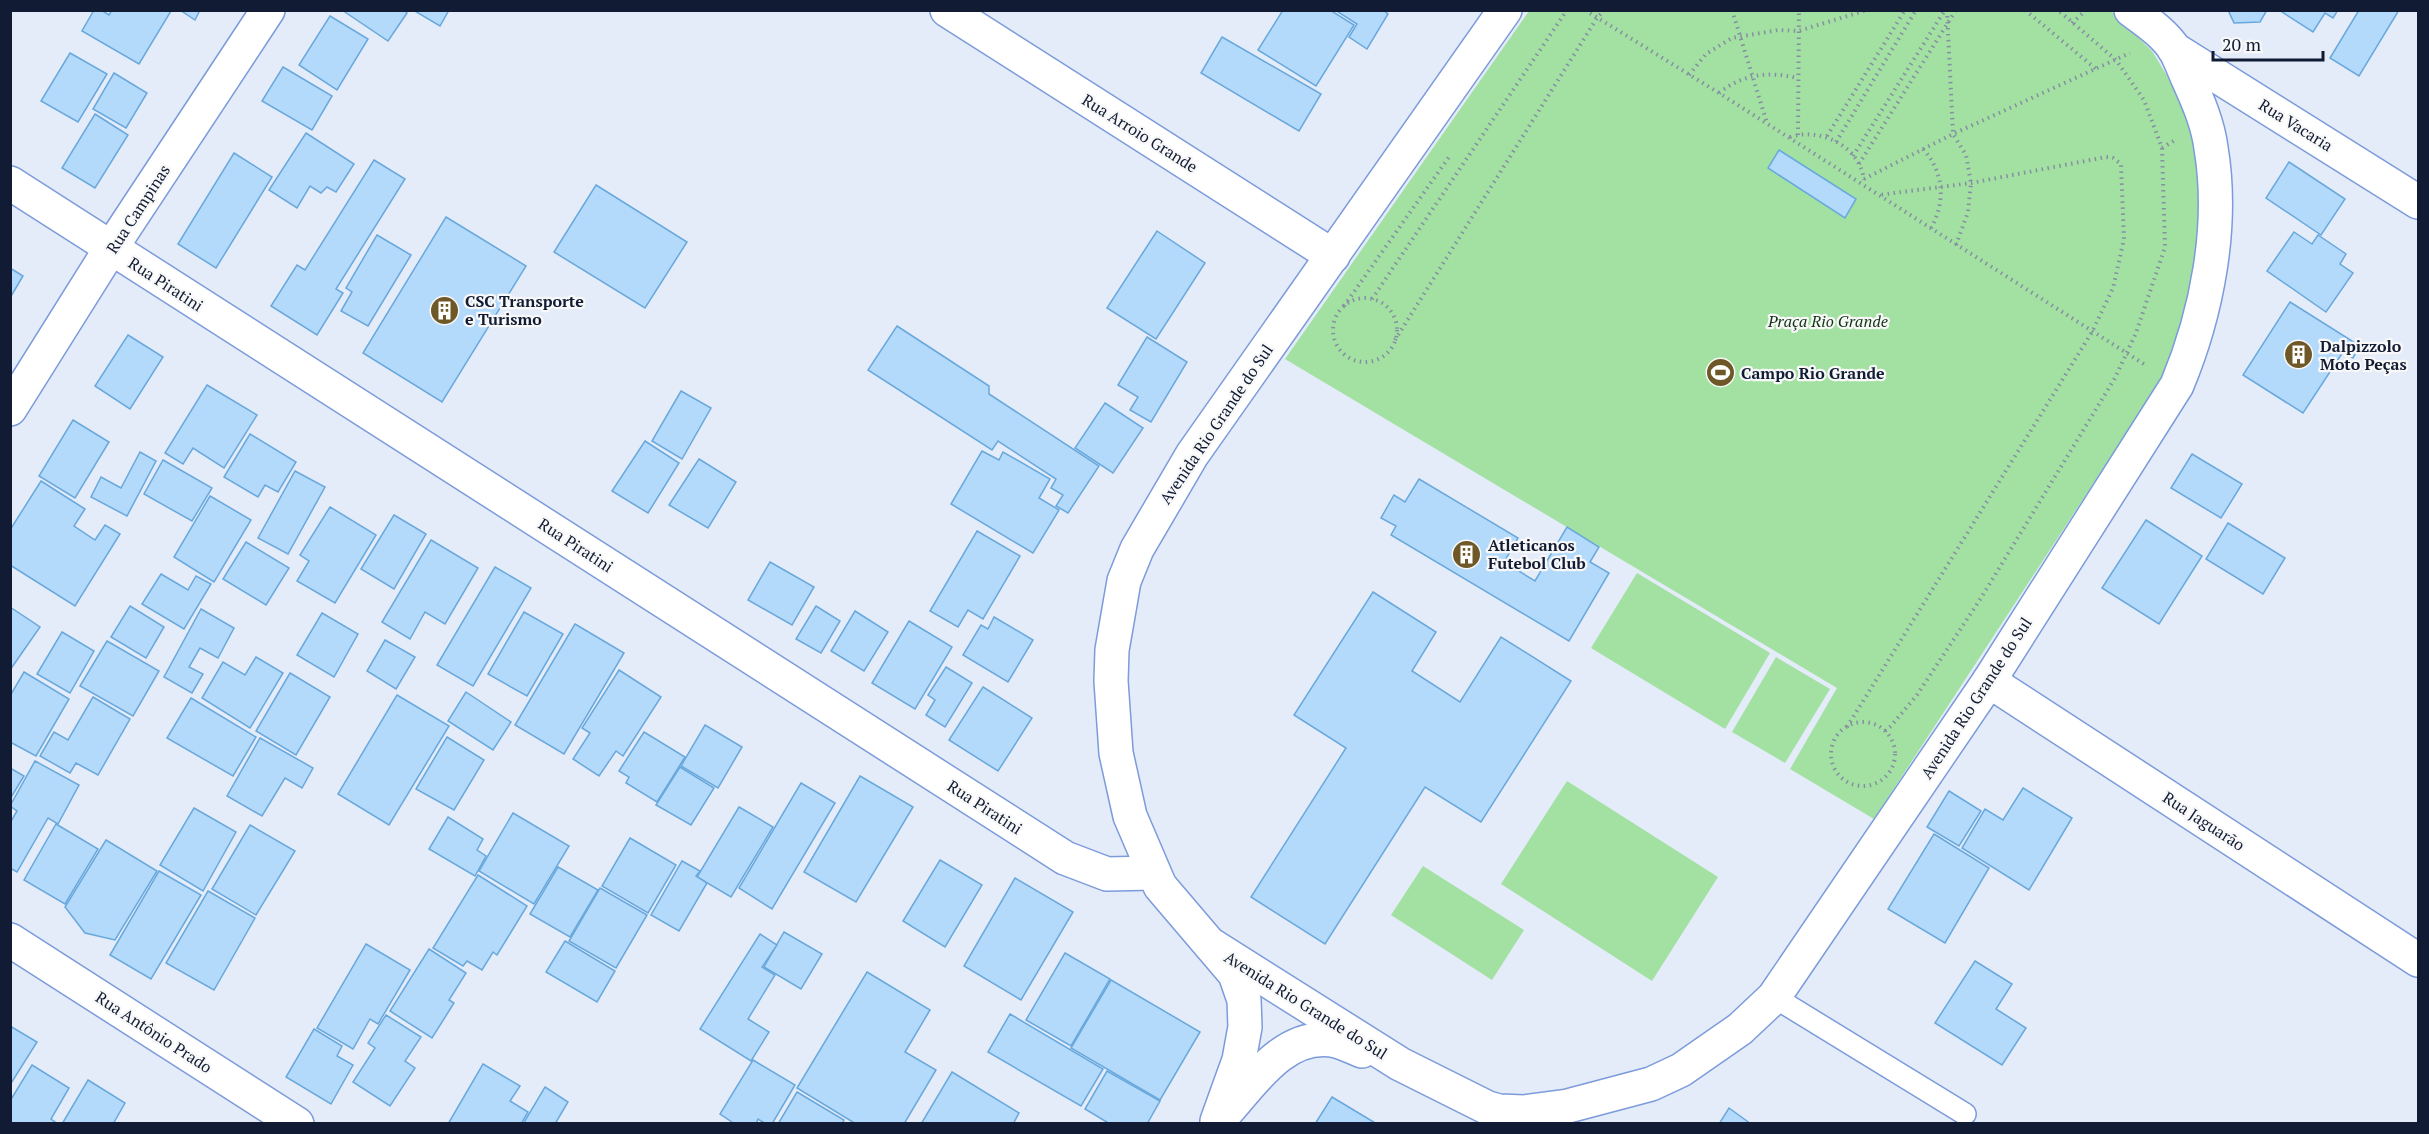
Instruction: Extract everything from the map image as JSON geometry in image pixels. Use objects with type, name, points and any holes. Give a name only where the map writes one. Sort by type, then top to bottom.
[{"type":"street","name":"Rua Campinas","points":[[10,409],[111,249],[268,10]]},
{"type":"street","name":"Rua Arroio Grande","points":[[947,10],[1333,256]]},
{"type":"street","name":"Avenida Rio Grande do Sul","points":[[1217,1122],[1239,1060],[1245,1027],[1244,1000],[1235,974],[1213,946],[1169,899],[1153,873],[1130,816],[1116,753],[1112,717],[1112,650],[1124,581],[1137,549],[1192,455],[1505,10]]},
{"type":"street","name":"Avenida Rio Grande do Sul","points":[[1213,946],[1400,1064],[1488,1108],[1526,1118],[1651,1084],[1680,1070],[1740,1029],[1774,997],[1989,681],[2177,385],[2191,352],[2208,272],[2215,211],[2215,178],[2211,146],[2204,120],[2174,49],[2143,18],[2131,10]]},
{"type":"street","name":"Rua Vacaria","points":[[2174,49],[2418,202]]},
{"type":"street","name":"Rua Piratini","points":[[10,183],[1065,858],[1107,874],[1153,873]]},
{"type":"street","name":"Rua Jaguarão","points":[[1989,681],[2418,960]]},
{"type":"street","name":"Rua Antônio Prado","points":[[10,940],[297,1124]]},
{"type":"street","name":"Avenida Rio Grande do Sul","points":[[1217,1122],[1272,1060],[1308,1041],[1331,1040],[1400,1064]]},
{"type":"lane","points":[[1774,997],[1965,1114]]},
{"type":"path","points":[[1372,299],[1567,10]]},
{"type":"path","points":[[1585,10],[2177,385]]},
{"type":"path","points":[[1395,340],[1394,318],[1389,309],[1372,299],[1353,300],[1337,313],[1334,322],[1335,343],[1350,359],[1371,362],[1390,350],[1597,18],[1605,10]]},
{"type":"path","points":[[1732,10],[1767,124]]},
{"type":"path","points":[[1798,135],[1799,10]]},
{"type":"path","points":[[1689,75],[1706,54],[1722,43],[1739,36],[1778,30],[1798,31],[1867,10]]},
{"type":"path","points":[[1827,136],[1905,10]]},
{"type":"path","points":[[1836,142],[1916,10]]},
{"type":"path","points":[[1853,156],[1946,10]]},
{"type":"path","points":[[1946,10],[1953,134],[1966,155],[1971,183],[1968,212],[1956,244]]},
{"type":"path","points":[[1859,164],[1956,10]]},
{"type":"path","points":[[2025,10],[2096,69]]},
{"type":"path","points":[[1885,731],[1917,695],[1981,598],[2115,378],[2127,353],[2165,247],[2162,148],[2144,100],[2116,60],[2058,10]]},
{"type":"path","points":[[2072,23],[2085,10]]},
{"type":"path","points":[[1864,179],[1953,134],[2133,52]]},
{"type":"path","points":[[1719,93],[1735,82],[1752,75],[1774,73],[1797,78]]},
{"type":"path","points":[[1789,138],[1798,135],[1827,136],[1853,156],[1859,164],[1864,186]]},
{"type":"path","points":[[1923,149],[1936,167],[1940,188],[1938,213],[1931,228]]},
{"type":"path","points":[[1847,727],[1866,722],[1877,725],[1891,739],[1895,759],[1892,770],[1885,778],[1875,784],[1865,786],[1854,785],[1844,780],[1832,762],[1831,752],[1834,742],[1847,727],[2092,332],[2113,288],[2124,239],[2121,164],[2113,158],[1940,188],[1879,195]]},
{"type":"path","points":[[2165,247],[2172,244]]},
{"type":"green space","name":"Praça Rio Grande","points":[[1529,11],[2111,11],[2152,51],[2178,94],[2197,136],[2203,222],[2181,339],[2157,386],[1874,819],[1790,769],[1837,688],[1285,359]]},
{"type":"green space","points":[[1637,573],[1770,653],[1725,729],[1591,648]]},
{"type":"green space","points":[[1776,657],[1830,689],[1785,763],[1732,732]]},
{"type":"green space","points":[[1567,781],[1718,877],[1652,981],[1501,884]]},
{"type":"green space","points":[[1423,866],[1524,930],[1492,980],[1391,915]]},
{"type":"building","points":[[94,10],[101,10],[109,15],[112,10],[171,11],[139,64],[82,31]]},
{"type":"building","points":[[180,10],[200,10],[195,20]]},
{"type":"building","points":[[342,10],[404,10],[407,13],[388,41]]},
{"type":"building","points":[[413,10],[449,10],[440,26]]},
{"type":"building","points":[[1283,10],[1330,10],[1354,25],[1316,86],[1258,50]]},
{"type":"building","points":[[1335,10],[1383,10],[1388,14],[1367,49],[1349,37],[1357,24]]},
{"type":"building","points":[[2228,10],[2267,10],[2260,22],[2234,23]]},
{"type":"building","points":[[2279,10],[2338,10],[2333,18],[2325,13],[2313,32]]},
{"type":"building","points":[[2359,10],[2399,10],[2359,76],[2330,58]]},
{"type":"building","points":[[330,16],[368,39],[337,90],[299,65]]},
{"type":"building","points":[[1222,37],[1321,94],[1299,131],[1201,73]]},
{"type":"building","points":[[70,53],[107,74],[78,122],[41,101]]},
{"type":"building","points":[[283,67],[332,96],[312,130],[262,101]]},
{"type":"building","points":[[114,73],[147,93],[126,128],[93,109]]},
{"type":"building","points":[[95,114],[128,135],[95,188],[62,168]]},
{"type":"building","points":[[306,133],[354,164],[336,192],[327,187],[321,193],[310,186],[297,208],[269,190]]},
{"type":"building","points":[[1779,150],[1856,199],[1845,218],[1768,168]]},
{"type":"building","points":[[234,153],[272,177],[216,268],[178,244]]},
{"type":"building","points":[[374,160],[405,179],[336,289],[343,293],[317,335],[271,306],[297,265],[305,270]]},
{"type":"building","points":[[2289,162],[2345,199],[2321,235],[2266,198]]},
{"type":"building","points":[[596,185],[687,242],[645,308],[554,252]]},
{"type":"building","name":"CSC Transporte e Turismo","points":[[446,217],[526,266],[442,402],[363,353]]},
{"type":"building","points":[[1157,231],[1205,263],[1156,339],[1107,308]]},
{"type":"building","points":[[2294,232],[2312,244],[2318,235],[2346,254],[2340,264],[2353,273],[2326,312],[2267,271]]},
{"type":"building","points":[[377,235],[411,255],[368,326],[341,311],[352,292],[346,288]]},
{"type":"building","points":[[10,268],[23,276],[10,298]]},
{"type":"building","name":"Dalpizzolo Moto Peças","points":[[2290,302],[2360,346],[2353,358],[2343,352],[2303,413],[2243,375]]},
{"type":"building","points":[[897,326],[989,386],[989,394],[1099,466],[1068,513],[1056,506],[1063,495],[1051,488],[1056,479],[998,441],[992,450],[868,370]]},
{"type":"building","points":[[128,335],[163,357],[130,409],[95,386]]},
{"type":"building","points":[[1147,337],[1187,362],[1151,422],[1130,410],[1138,397],[1118,385]]},
{"type":"building","points":[[207,385],[257,415],[224,468],[193,448],[183,464],[165,453]]},
{"type":"building","points":[[681,391],[711,408],[682,459],[652,441]]},
{"type":"building","points":[[1105,403],[1143,428],[1113,473],[1075,448]]},
{"type":"building","points":[[73,420],[109,442],[75,498],[39,476]]},
{"type":"building","points":[[250,434],[296,462],[278,492],[265,485],[258,497],[224,477]]},
{"type":"building","points":[[645,441],[679,463],[648,513],[612,491]]},
{"type":"building","points":[[982,451],[999,460],[1003,452],[1050,479],[1039,498],[1059,510],[1033,553],[951,504]]},
{"type":"building","points":[[140,452],[156,461],[127,516],[91,497],[101,477],[121,488]]},
{"type":"building","points":[[2192,454],[2242,484],[2221,518],[2171,488]]},
{"type":"building","points":[[699,459],[736,482],[708,528],[669,505]]},
{"type":"building","points":[[163,460],[212,488],[192,521],[144,494]]},
{"type":"building","points":[[295,471],[325,487],[288,554],[258,538]]},
{"type":"building","name":"Atleticanos Futebol Club","points":[[1419,479],[1518,538],[1504,562],[1535,581],[1567,527],[1599,547],[1590,562],[1609,573],[1569,641],[1391,535],[1396,526],[1381,518],[1394,495],[1405,502]]},
{"type":"building","points":[[41,481],[85,509],[74,526],[95,540],[105,525],[120,534],[75,606],[10,565],[10,530]]},
{"type":"building","points":[[210,496],[251,520],[214,582],[174,557]]},
{"type":"building","points":[[330,507],[376,535],[335,603],[297,581],[309,561],[300,555]]},
{"type":"building","points":[[394,515],[426,534],[394,589],[361,569]]},
{"type":"building","points":[[2146,520],[2202,556],[2159,624],[2102,588]]},
{"type":"building","points":[[2228,523],[2285,558],[2263,594],[2206,559]]},
{"type":"building","points":[[977,531],[1020,556],[983,619],[968,610],[958,627],[930,611]]},
{"type":"building","points":[[431,540],[478,568],[445,624],[425,612],[410,639],[382,622]]},
{"type":"building","points":[[246,542],[289,568],[266,605],[223,579]]},
{"type":"building","points":[[770,562],[814,587],[792,625],[748,600]]},
{"type":"building","points":[[495,567],[531,588],[473,686],[437,665]]},
{"type":"building","points":[[161,574],[188,590],[196,576],[211,584],[184,629],[142,604]]},
{"type":"building","points":[[1373,592],[1436,632],[1412,671],[1460,702],[1501,637],[1571,681],[1481,822],[1425,787],[1325,944],[1251,897],[1346,748],[1294,715]]},
{"type":"building","points":[[130,606],[164,627],[146,658],[111,637]]},
{"type":"building","points":[[816,606],[840,621],[821,653],[796,639]]},
{"type":"building","points":[[10,607],[40,627],[10,670]]},
{"type":"building","points":[[201,609],[234,628],[218,658],[200,648],[189,667],[203,674],[192,693],[164,677]]},
{"type":"building","points":[[855,611],[888,632],[864,671],[831,651]]},
{"type":"building","points":[[524,612],[563,634],[527,696],[488,674]]},
{"type":"building","points":[[322,613],[358,634],[334,677],[297,655]]},
{"type":"building","points":[[994,617],[1033,640],[1008,682],[963,655],[981,625],[988,629]]},
{"type":"building","points":[[909,621],[952,647],[915,709],[872,683]]},
{"type":"building","points":[[575,624],[624,653],[564,754],[515,725]]},
{"type":"building","points":[[62,632],[94,651],[70,693],[37,674]]},
{"type":"building","points":[[385,640],[415,657],[396,689],[367,671]]},
{"type":"building","points":[[107,641],[159,671],[133,716],[80,686]]},
{"type":"building","points":[[256,657],[283,673],[250,728],[202,698],[223,662],[245,675]]},
{"type":"building","points":[[946,667],[972,683],[945,727],[926,715],[935,700],[928,695]]},
{"type":"building","points":[[619,670],[661,697],[623,756],[616,751],[599,776],[573,759],[590,733],[582,728]]},
{"type":"building","points":[[24,672],[69,699],[36,756],[10,742],[10,696]]},
{"type":"building","points":[[290,673],[330,697],[296,755],[256,731]]},
{"type":"building","points":[[983,687],[1032,718],[998,771],[949,740]]},
{"type":"building","points":[[466,692],[511,722],[493,750],[448,721]]},
{"type":"building","points":[[397,695],[449,726],[389,825],[338,794]]},
{"type":"building","points":[[93,697],[130,719],[98,775],[76,763],[70,773],[40,756],[54,732],[68,740]]},
{"type":"building","points":[[191,698],[256,737],[233,776],[167,738]]},
{"type":"building","points":[[705,725],[742,747],[718,788],[681,766]]},
{"type":"building","points":[[644,732],[685,757],[657,802],[626,783],[629,777],[619,771]]},
{"type":"building","points":[[447,737],[484,760],[454,810],[416,789]]},
{"type":"building","points":[[260,738],[313,768],[302,788],[285,778],[262,816],[227,796]]},
{"type":"building","points":[[35,761],[79,785],[58,824],[48,818],[17,872],[10,868],[10,823],[17,811],[10,806]]},
{"type":"building","points":[[680,767],[714,788],[691,825],[656,805]]},
{"type":"building","points":[[10,768],[24,776],[10,799]]},
{"type":"building","points":[[860,776],[913,807],[856,902],[804,872]]},
{"type":"building","points":[[801,783],[835,803],[772,909],[739,888]]},
{"type":"building","points":[[2023,788],[2072,818],[2029,890],[1962,848],[1985,809],[2003,820]]},
{"type":"building","points":[[1949,791],[1981,811],[1959,846],[1927,827]]},
{"type":"building","points":[[739,807],[773,827],[731,897],[697,877]]},
{"type":"building","points":[[194,808],[236,832],[203,891],[160,865]]},
{"type":"building","points":[[513,813],[569,846],[534,904],[479,871]]},
{"type":"building","points":[[448,817],[483,839],[477,850],[486,856],[475,876],[429,849]]},
{"type":"building","points":[[56,824],[98,849],[65,904],[24,880]]},
{"type":"building","points":[[250,825],[295,851],[256,915],[212,889]]},
{"type":"building","points":[[1934,834],[1989,868],[1945,943],[1888,909]]},
{"type":"building","points":[[630,838],[676,865],[648,913],[602,886]]},
{"type":"building","points":[[106,840],[157,871],[115,940],[85,933],[65,907]]},
{"type":"building","points":[[940,860],[982,885],[945,947],[903,921]]},
{"type":"building","points":[[682,861],[700,871],[696,876],[707,883],[679,931],[651,915]]},
{"type":"building","points":[[558,867],[598,890],[570,937],[530,914]]},
{"type":"building","points":[[159,871],[201,895],[151,979],[110,955]]},
{"type":"building","points":[[478,875],[527,906],[497,955],[493,952],[482,970],[467,961],[463,966],[433,948]]},
{"type":"building","points":[[1015,878],[1073,912],[1021,1000],[964,966]]},
{"type":"building","points":[[600,888],[647,915],[616,968],[569,941]]},
{"type":"building","points":[[208,891],[255,918],[214,990],[166,963]]},
{"type":"building","points":[[784,932],[822,954],[801,989],[764,967]]},
{"type":"building","points":[[760,934],[777,945],[762,967],[775,975],[748,1019],[769,1032],[751,1061],[700,1029]]},
{"type":"building","points":[[565,941],[615,971],[597,1002],[546,972]]},
{"type":"building","points":[[366,944],[410,970],[378,1024],[370,1019],[353,1049],[317,1028]]},
{"type":"building","points":[[429,949],[466,973],[449,1000],[454,1003],[432,1038],[390,1011]]},
{"type":"building","points":[[1065,953],[1110,979],[1071,1046],[1026,1020]]},
{"type":"building","points":[[1975,961],[2012,984],[1996,1009],[2026,1028],[2002,1065],[1935,1023]]},
{"type":"building","points":[[867,972],[930,1010],[905,1052],[936,1070],[904,1124],[856,1124],[797,1088]]},
{"type":"building","points":[[1111,980],[1200,1032],[1160,1100],[1071,1048]]},
{"type":"building","points":[[1010,1014],[1103,1069],[1081,1106],[988,1052]]},
{"type":"building","points":[[386,1015],[421,1037],[405,1061],[415,1068],[390,1106],[353,1082],[375,1048],[368,1043]]},
{"type":"building","points":[[10,1026],[37,1042],[10,1085]]},
{"type":"building","points":[[314,1029],[342,1046],[337,1056],[353,1065],[331,1104],[286,1077]]},
{"type":"building","points":[[753,1060],[795,1085],[772,1124],[766,1124],[758,1119],[756,1124],[735,1124],[720,1114]]},
{"type":"building","points":[[483,1064],[520,1086],[510,1101],[528,1112],[521,1124],[448,1124]]},
{"type":"building","points":[[32,1065],[69,1088],[51,1119],[58,1124],[10,1124],[10,1101]]},
{"type":"building","points":[[1107,1071],[1160,1101],[1147,1124],[1110,1124],[1085,1109]]},
{"type":"building","points":[[952,1072],[1019,1113],[1013,1124],[921,1124]]},
{"type":"building","points":[[88,1080],[125,1103],[113,1124],[62,1124]]},
{"type":"building","points":[[545,1087],[568,1102],[555,1124],[523,1124]]},
{"type":"building","points":[[797,1092],[844,1120],[842,1124],[778,1124]]},
{"type":"building","points":[[1332,1097],[1377,1124],[1315,1124]]},
{"type":"building","points":[[1729,1108],[1751,1124],[1719,1124]]},
{"type":"place","name":"CSC Transporte e Turismo","points":[[444,310]]},
{"type":"place","name":"Dalpizzolo Moto Peças","points":[[2299,355]]},
{"type":"place","name":"Campo Rio Grande","points":[[1720,373]]},
{"type":"place","name":"Atleticanos Futebol Club","points":[[1467,554]]}]
